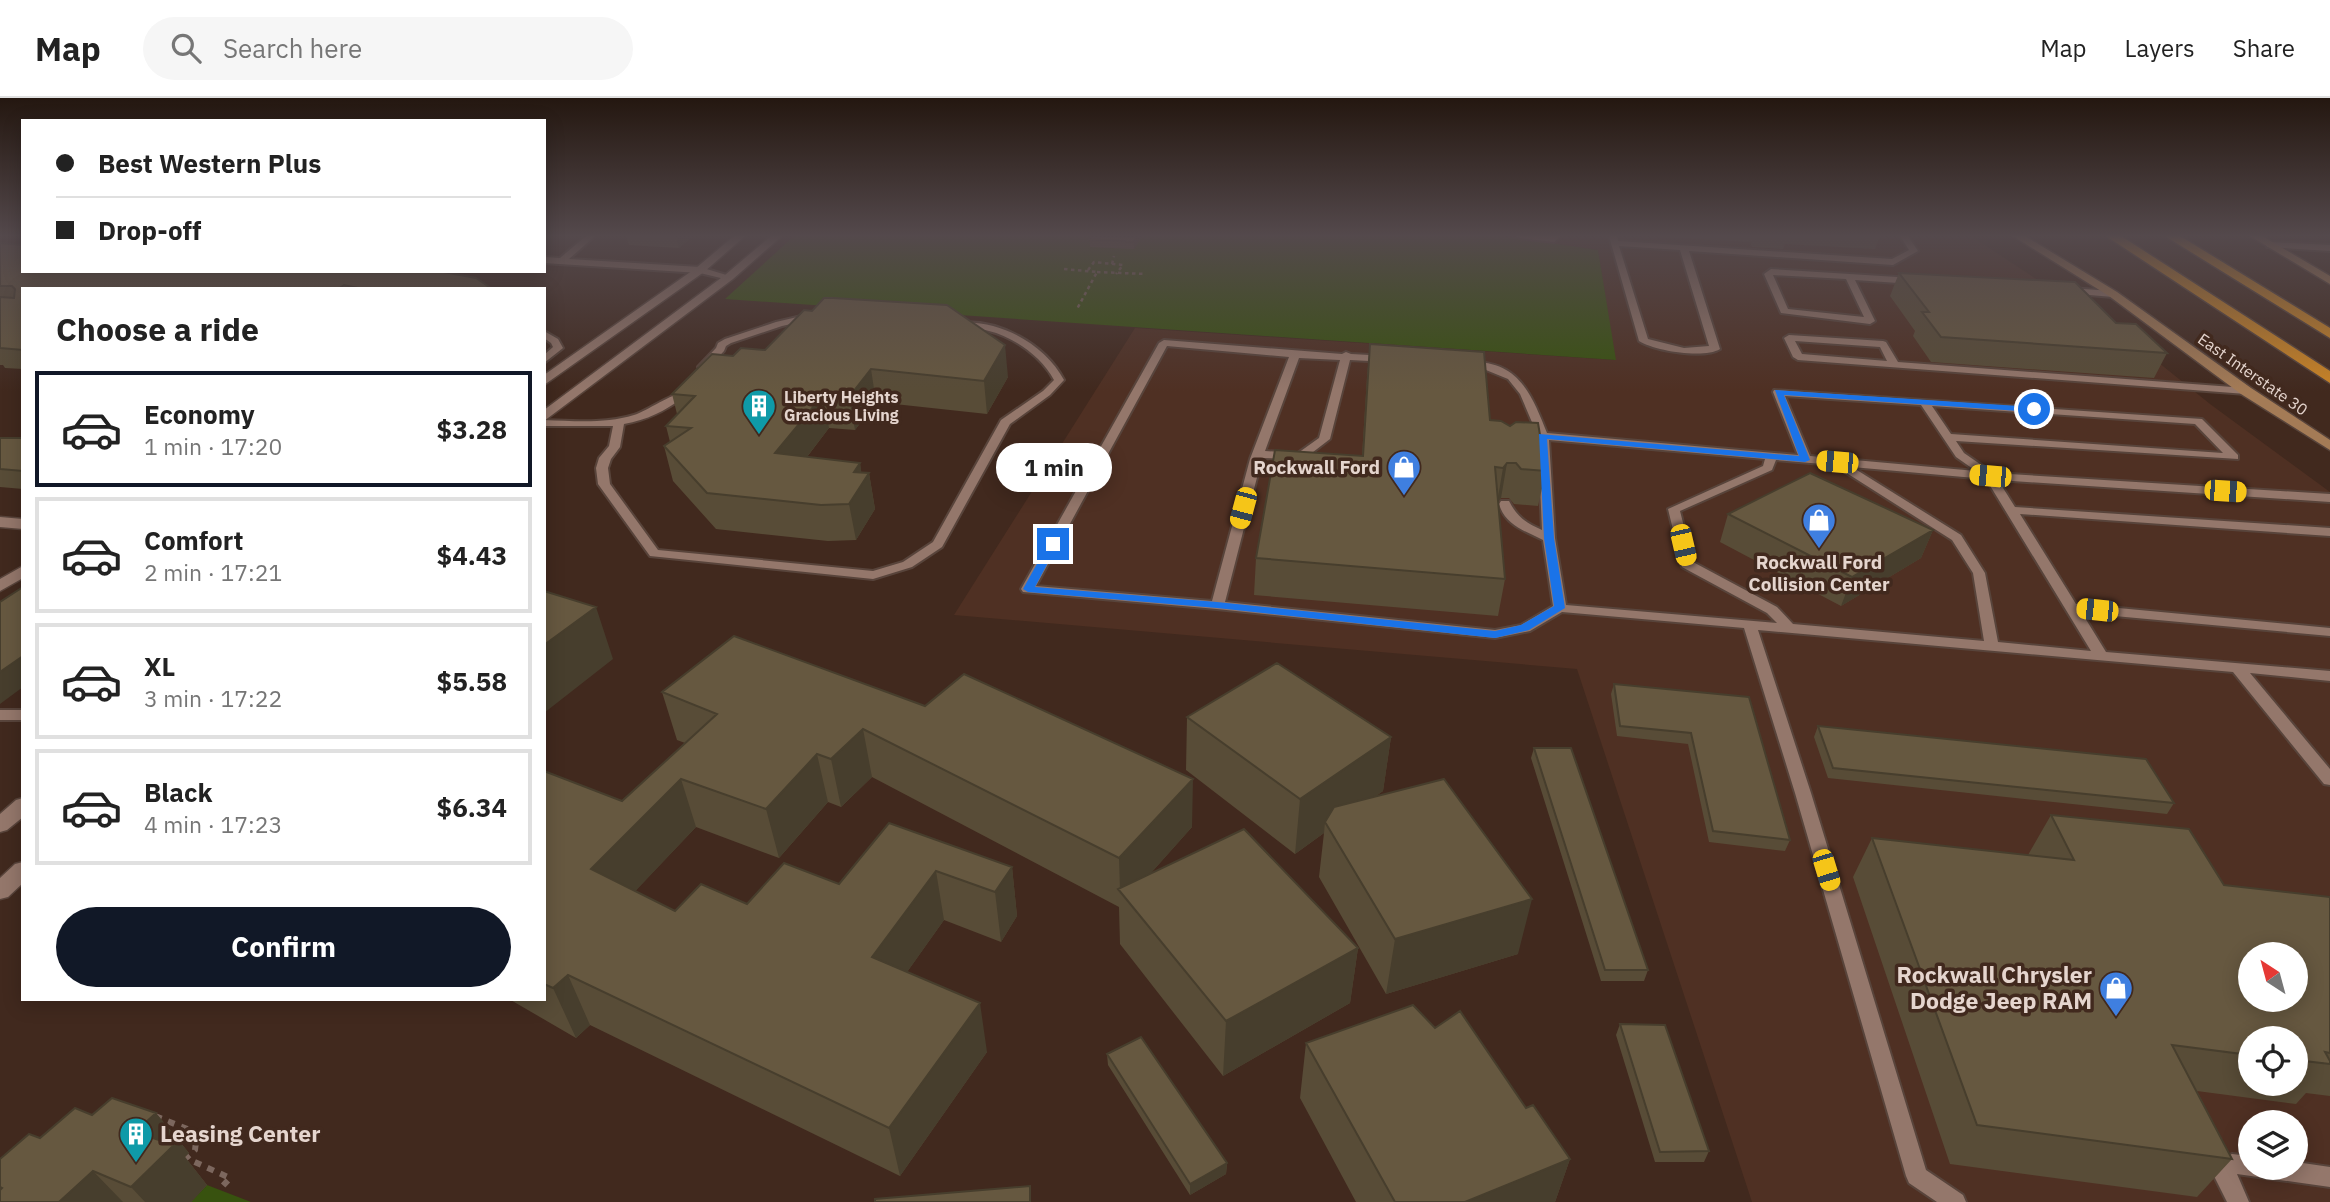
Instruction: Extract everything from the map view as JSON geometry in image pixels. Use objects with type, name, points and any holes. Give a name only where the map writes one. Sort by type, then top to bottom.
[{"type":"highway","points":[[2191,288],[2330,378]]},
{"type":"highway","points":[[2255,288],[2330,334]]},
{"type":"main road","name":"East Interstate 30","points":[[2102,288],[2246,391],[2330,446]]},
{"type":"street","points":[[546,381],[676,288]]},
{"type":"street","points":[[546,415],[715,288]]},
{"type":"street","points":[[0,522],[21,524]]},
{"type":"street","points":[[0,586],[21,572]]},
{"type":"street","points":[[0,825],[21,807]]},
{"type":"street","points":[[0,891],[21,872]]},
{"type":"lane","points":[[1628,288],[1644,341],[1684,351],[1714,349],[1696,288]]},
{"type":"lane","points":[[1774,288],[1784,312],[1870,321],[1854,288]]},
{"type":"lane","points":[[2061,291],[2113,294]]},
{"type":"lane","points":[[697,377],[707,361],[728,341],[779,324],[823,317]]},
{"type":"lane","points":[[620,424],[614,447],[605,458],[602,468],[604,484],[654,553],[873,575],[888,572],[928,554],[938,544],[1005,422],[1011,415],[1046,395],[1059,380],[1055,371],[1038,356],[1000,331],[941,324]]},
{"type":"lane","points":[[546,335],[555,341],[558,348],[546,357]]},
{"type":"lane","points":[[1895,364],[1883,344],[1789,338],[1798,357],[2246,391]]},
{"type":"lane","points":[[1399,360],[1346,355],[1296,355],[1164,343],[1028,589],[1217,605],[1495,634],[1525,628],[1560,608],[2330,676]]},
{"type":"lane","points":[[1217,605],[1258,454],[1296,355]]},
{"type":"lane","points":[[1258,454],[1300,457],[1324,439],[1346,355]]},
{"type":"lane","points":[[1453,364],[1506,372],[1519,381],[1537,437],[1560,608]]},
{"type":"lane","points":[[1805,460],[1778,392],[2198,421],[2234,457],[1948,437]]},
{"type":"lane","points":[[546,423],[620,424],[651,412],[680,395]]},
{"type":"lane","points":[[1924,402],[1960,454],[1990,476],[2101,654]]},
{"type":"lane","points":[[1537,437],[1990,476],[2330,498]]},
{"type":"lane","points":[[1772,456],[1768,468],[1675,509],[1687,564],[1772,610],[1789,628]]},
{"type":"lane","points":[[1837,462],[1957,538],[1979,573],[1992,645]]},
{"type":"lane","points":[[1505,504],[1505,509],[1513,520],[1549,538]]},
{"type":"lane","points":[[2012,509],[2330,532]]},
{"type":"lane","points":[[2072,608],[2330,632]]},
{"type":"lane","points":[[1749,624],[1796,769],[1917,1176],[1955,1202]]},
{"type":"lane","points":[[2236,666],[2330,780]]},
{"type":"lane","points":[[0,715],[21,715]]},
{"type":"lane","points":[[2238,1165],[2232,1164],[2224,1174],[2238,1202]]},
{"type":"lane","points":[[2308,1174],[2330,1177]]},
{"type":"path","points":[[1077,309],[1089,288]]},
{"type":"path","points":[[142,1121],[155,1116],[197,1133],[195,1150],[186,1158],[230,1178],[220,1189]]},
{"type":"shaded area","points":[[1604,288],[2049,288],[2138,346],[2210,404],[2330,492],[2330,1202],[1752,1202],[1577,669],[954,615],[1135,328],[1615,360]]},
{"type":"green space","points":[[738,288],[1604,288],[1616,360],[725,299]]},
{"type":"green space","points":[[207,1185],[251,1202],[191,1202]]},
{"type":"building","points":[[21,288],[21,350],[0,348],[0,297],[14,298],[15,289]]},
{"type":"building","points":[[1910,288],[2081,288],[2116,323],[2136,324],[2167,353],[1941,337],[1922,312],[1929,312]]},
{"type":"building","points":[[824,298],[947,305],[1005,345],[984,381],[871,369],[849,397],[823,395],[775,453],[860,463],[854,472],[869,473],[849,504],[821,505],[707,493],[664,446],[691,428],[666,426],[695,396],[672,394],[712,354],[733,356],[741,348],[765,350],[804,310],[812,311]]},
{"type":"building","name":"Rockwall Ford","points":[[1370,344],[1484,352],[1490,420],[1501,421],[1510,426],[1516,422],[1538,423],[1546,471],[1521,469],[1516,463],[1507,463],[1503,468],[1495,467],[1505,579],[1256,558],[1275,450],[1363,456]]},
{"type":"building","points":[[0,438],[21,438],[21,471],[0,469]]},
{"type":"building","points":[[1810,473],[1933,530],[1852,577],[1728,514]]},
{"type":"building","points":[[21,588],[21,657],[0,672],[0,602]]},
{"type":"building","points":[[546,592],[596,607],[546,644]]},
{"type":"building","points":[[734,636],[925,706],[964,674],[1193,779],[1119,858],[863,729],[831,759],[817,754],[766,809],[681,779],[591,869],[675,911],[701,884],[747,904],[784,863],[839,884],[889,823],[1012,867],[995,892],[936,871],[872,957],[980,1003],[889,1128],[568,975],[553,988],[546,985],[546,772],[622,801],[717,714],[662,692]]},
{"type":"building","points":[[1277,663],[1391,737],[1300,799],[1187,717]]},
{"type":"building","points":[[1614,684],[1749,697],[1790,840],[1713,831],[1691,733],[1620,726]]},
{"type":"building","points":[[1818,726],[2146,759],[2174,803],[1833,768]]},
{"type":"building","points":[[1534,748],[1571,748],[1648,970],[1605,970]]},
{"type":"building","points":[[1444,779],[1532,899],[1395,939],[1325,822],[1334,807]]},
{"type":"building","name":"Rockwall Chrysler Dodge Jeep RAM","points":[[2051,815],[2189,829],[2224,885],[2330,897],[2330,1053],[2325,1052],[2330,1064],[2308,1061],[2308,1026],[2238,1026],[2238,1053],[2172,1045],[2232,1159],[1977,1125],[1872,838],[2074,860]]},
{"type":"building","points":[[1244,829],[1358,948],[1226,1021],[1118,889]]},
{"type":"building","points":[[1413,1005],[1435,1028],[1460,1011],[1526,1108],[1533,1105],[1570,1159],[1465,1202],[1395,1202],[1306,1043]]},
{"type":"building","points":[[1620,1024],[1665,1025],[1709,1151],[1660,1152]]},
{"type":"building","points":[[1141,1037],[1227,1163],[1190,1184],[1107,1054]]},
{"type":"building","points":[[112,1098],[156,1113],[135,1132],[174,1145],[131,1187],[93,1171],[59,1202],[0,1202],[0,1159],[29,1134],[40,1138],[75,1108],[92,1115]]},
{"type":"building","points":[[1030,1186],[1030,1202],[875,1202],[875,1199]]},
{"type":"place","name":"Liberty Heights Gracious Living","points":[[759,436]]},
{"type":"place","name":"Rockwall Ford","points":[[1404,497]]},
{"type":"place","name":"Rockwall Ford Collision Center","points":[[1819,550]]},
{"type":"place","name":"Rockwall Chrysler Dodge Jeep RAM","points":[[2116,1018]]},
{"type":"place","name":"Leasing Center","points":[[136,1164]]},
{"type":"route","points":[[1053,544],[1028,589],[1217,605],[1495,634],[1525,628],[1560,608],[1549,538],[1543,436],[1805,460],[1778,392],[2034,409]]}]
